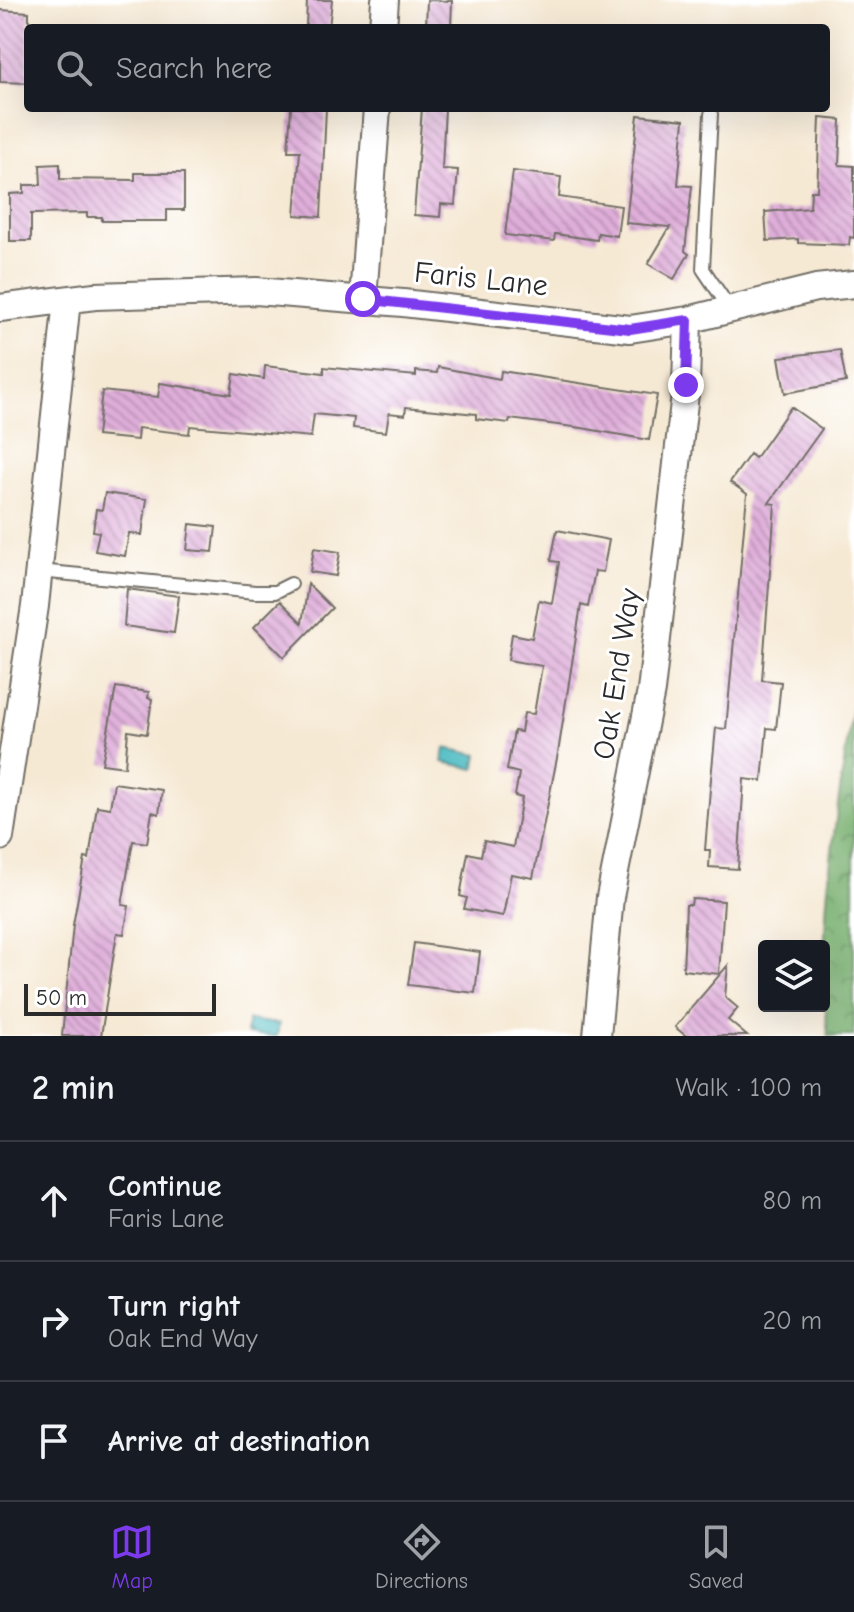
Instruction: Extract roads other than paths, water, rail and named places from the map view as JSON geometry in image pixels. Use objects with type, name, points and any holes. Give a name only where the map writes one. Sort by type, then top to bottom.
[{"type":"street","points":[[383,24],[385,0]]},
{"type":"street","points":[[363,299],[377,112]]},
{"type":"street","name":"Faris Lane","points":[[0,308],[67,300],[256,291],[363,299],[630,329],[688,320],[816,288],[854,284]]},
{"type":"street","points":[[0,837],[39,571],[67,300]]},
{"type":"street","name":"Oak End Way","points":[[597,1036],[610,897],[651,691],[686,385],[688,320]]},
{"type":"lane","points":[[711,114],[703,269],[730,309]]},
{"type":"lane","points":[[39,571],[255,592],[275,592],[291,584]]},
{"type":"water","points":[[445,748],[478,755],[475,769],[443,762]]},
{"type":"water","points":[[248,1020],[279,1024],[277,1036],[246,1034]]}]
